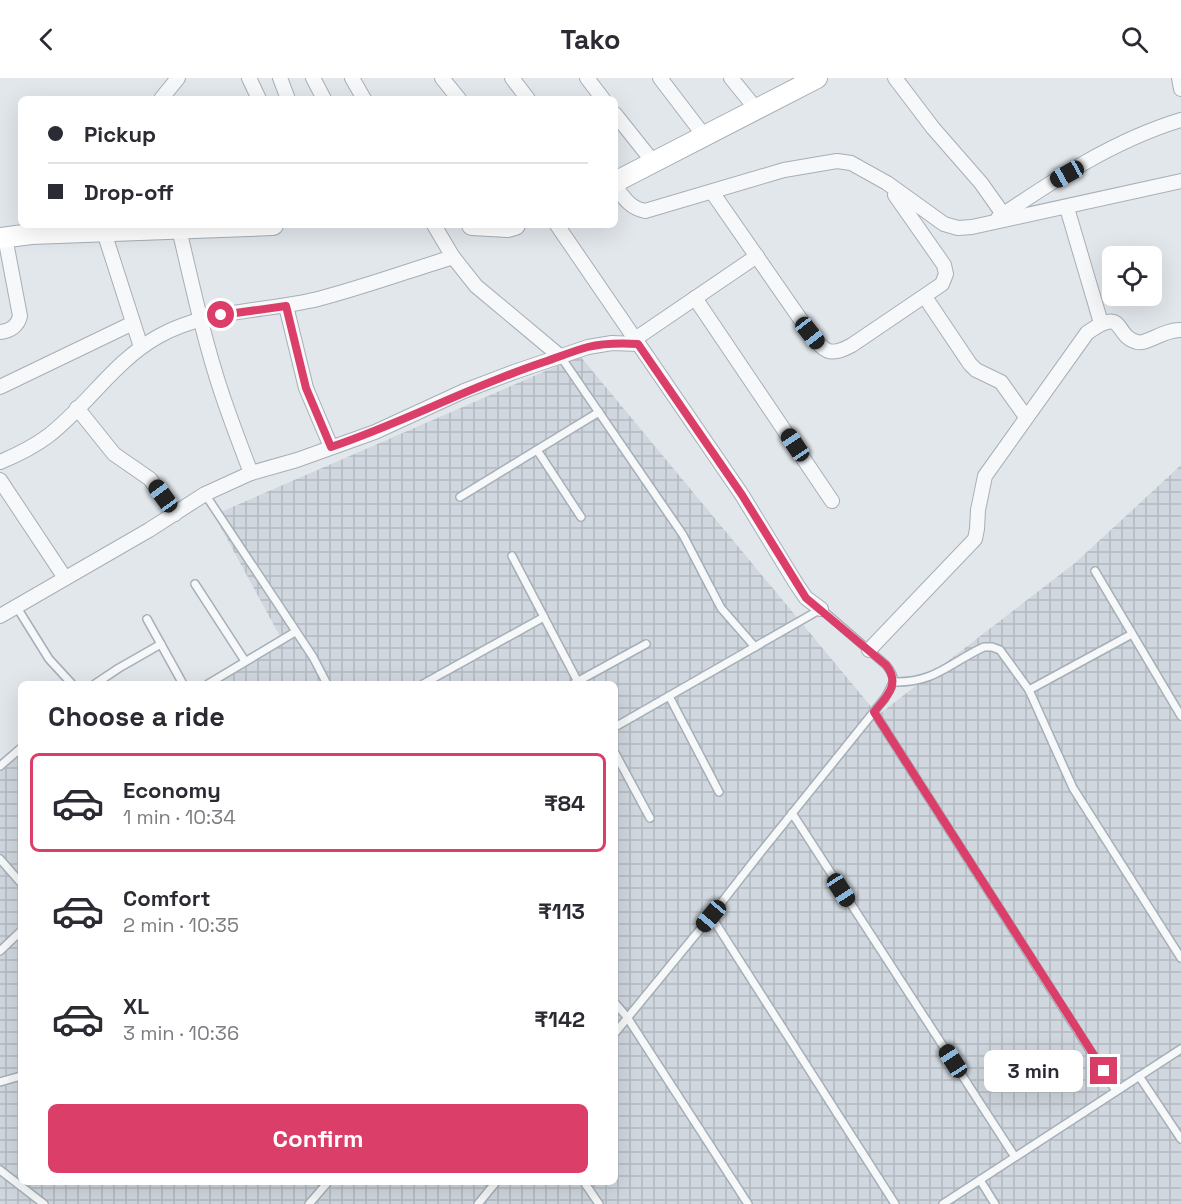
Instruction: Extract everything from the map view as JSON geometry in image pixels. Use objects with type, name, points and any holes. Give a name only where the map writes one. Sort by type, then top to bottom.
[{"type":"street","points":[[163,96],[177,78]]},
{"type":"street","points":[[249,78],[258,96]]},
{"type":"street","points":[[280,78],[287,96]]},
{"type":"street","points":[[313,78],[322,96]]},
{"type":"street","points":[[352,78],[362,96]]},
{"type":"street","points":[[512,78],[526,96]]},
{"type":"street","points":[[587,78],[601,96]]},
{"type":"street","points":[[660,78],[705,137]]},
{"type":"street","points":[[731,78],[757,110]]},
{"type":"street","points":[[618,182],[815,78]]},
{"type":"street","points":[[895,78],[933,128],[981,183],[998,218]]},
{"type":"street","points":[[1179,78],[1181,88]]},
{"type":"street","points":[[450,81],[458,96]]},
{"type":"street","points":[[618,118],[654,163]]},
{"type":"street","points":[[998,218],[1051,183],[1141,134],[1181,120]]},
{"type":"street","points":[[618,188],[629,204],[635,209],[645,211],[784,170],[837,161],[851,163],[887,183],[944,224],[965,227],[998,218],[1067,208],[1181,181]]},
{"type":"street","points":[[712,192],[822,349],[840,352],[925,297],[942,284],[946,274],[944,265],[887,183]]},
{"type":"street","points":[[1067,208],[1101,323]]},
{"type":"street","points":[[0,332],[14,328],[20,316],[3,238],[31,234],[169,228],[200,318],[222,394],[251,473]]},
{"type":"street","points":[[436,228],[453,257],[476,286],[561,357]]},
{"type":"street","points":[[559,228],[742,495],[797,585],[806,598],[821,609]]},
{"type":"street","points":[[104,232],[141,347]]},
{"type":"street","points":[[0,615],[175,514],[205,494],[251,473],[297,460],[375,432],[464,391],[588,347],[636,341],[756,255]]},
{"type":"street","points":[[0,462],[48,435],[100,382],[141,347],[180,325],[200,318],[286,306],[318,299],[453,257]]},
{"type":"street","points":[[925,297],[970,364],[1001,382],[1026,417]]},
{"type":"street","points":[[695,298],[832,501]]},
{"type":"street","points":[[286,306],[306,388],[331,447]]},
{"type":"street","points":[[869,650],[975,539],[985,476],[1087,333],[1101,323],[1110,321],[1118,324],[1128,337],[1138,343],[1165,332],[1181,330]]},
{"type":"street","points":[[0,387],[133,323]]},
{"type":"street","points":[[77,408],[114,454],[150,479],[175,514]]},
{"type":"street","points":[[0,480],[65,578]]},
{"type":"lane","points":[[561,357],[683,535],[721,608],[755,647]]},
{"type":"lane","points":[[460,497],[599,412]]},
{"type":"lane","points":[[537,450],[581,517]]},
{"type":"lane","points":[[205,494],[313,657],[325,681]]},
{"type":"lane","points":[[512,556],[576,681]]},
{"type":"lane","points":[[1095,571],[1181,716]]},
{"type":"lane","points":[[195,584],[245,661]]},
{"type":"lane","points":[[16,606],[49,659],[69,681]]},
{"type":"lane","points":[[618,725],[821,609],[893,674],[894,682],[885,698],[618,1029]]},
{"type":"lane","points":[[428,681],[544,617]]},
{"type":"lane","points":[[147,619],[181,681]]},
{"type":"lane","points":[[213,681],[295,632]]},
{"type":"lane","points":[[1029,690],[1132,634]]},
{"type":"lane","points":[[100,681],[161,644]]},
{"type":"lane","points":[[581,681],[646,644]]},
{"type":"lane","points":[[894,682],[925,679],[984,648],[992,647],[1000,650],[1029,690],[1073,788],[1181,958]]},
{"type":"lane","points":[[669,696],[719,792]]},
{"type":"lane","points":[[874,712],[1116,1090]]},
{"type":"lane","points":[[0,766],[18,751]]},
{"type":"lane","points":[[618,759],[650,818]]},
{"type":"lane","points":[[792,813],[1015,1157]]},
{"type":"lane","points":[[0,859],[18,880]]},
{"type":"lane","points":[[711,916],[895,1204]]},
{"type":"lane","points":[[0,951],[18,934]]},
{"type":"lane","points":[[618,1006],[748,1204]]},
{"type":"lane","points":[[943,1204],[1181,1050]]},
{"type":"lane","points":[[1139,1076],[1181,1140]]},
{"type":"lane","points":[[0,1082],[18,1077]]},
{"type":"lane","points":[[0,1170],[18,1184]]},
{"type":"lane","points":[[980,1180],[995,1204]]},
{"type":"lane","points":[[19,1185],[44,1204]]},
{"type":"lane","points":[[309,1204],[325,1185]]},
{"type":"lane","points":[[478,1204],[494,1185]]},
{"type":"lane","points":[[586,1185],[599,1204]]},
{"type":"shaded area","points":[[580,356],[878,715],[1075,563],[1181,465],[1181,1204],[0,1204],[0,769],[18,752],[18,1185],[618,1185],[618,681],[218,681],[283,642],[214,515]]},
{"type":"route","points":[[221,315],[286,306],[306,388],[331,447],[375,432],[464,391],[588,347],[612,343],[638,344],[742,495],[806,598],[886,665],[893,674],[894,682],[874,712],[1104,1071]]}]
